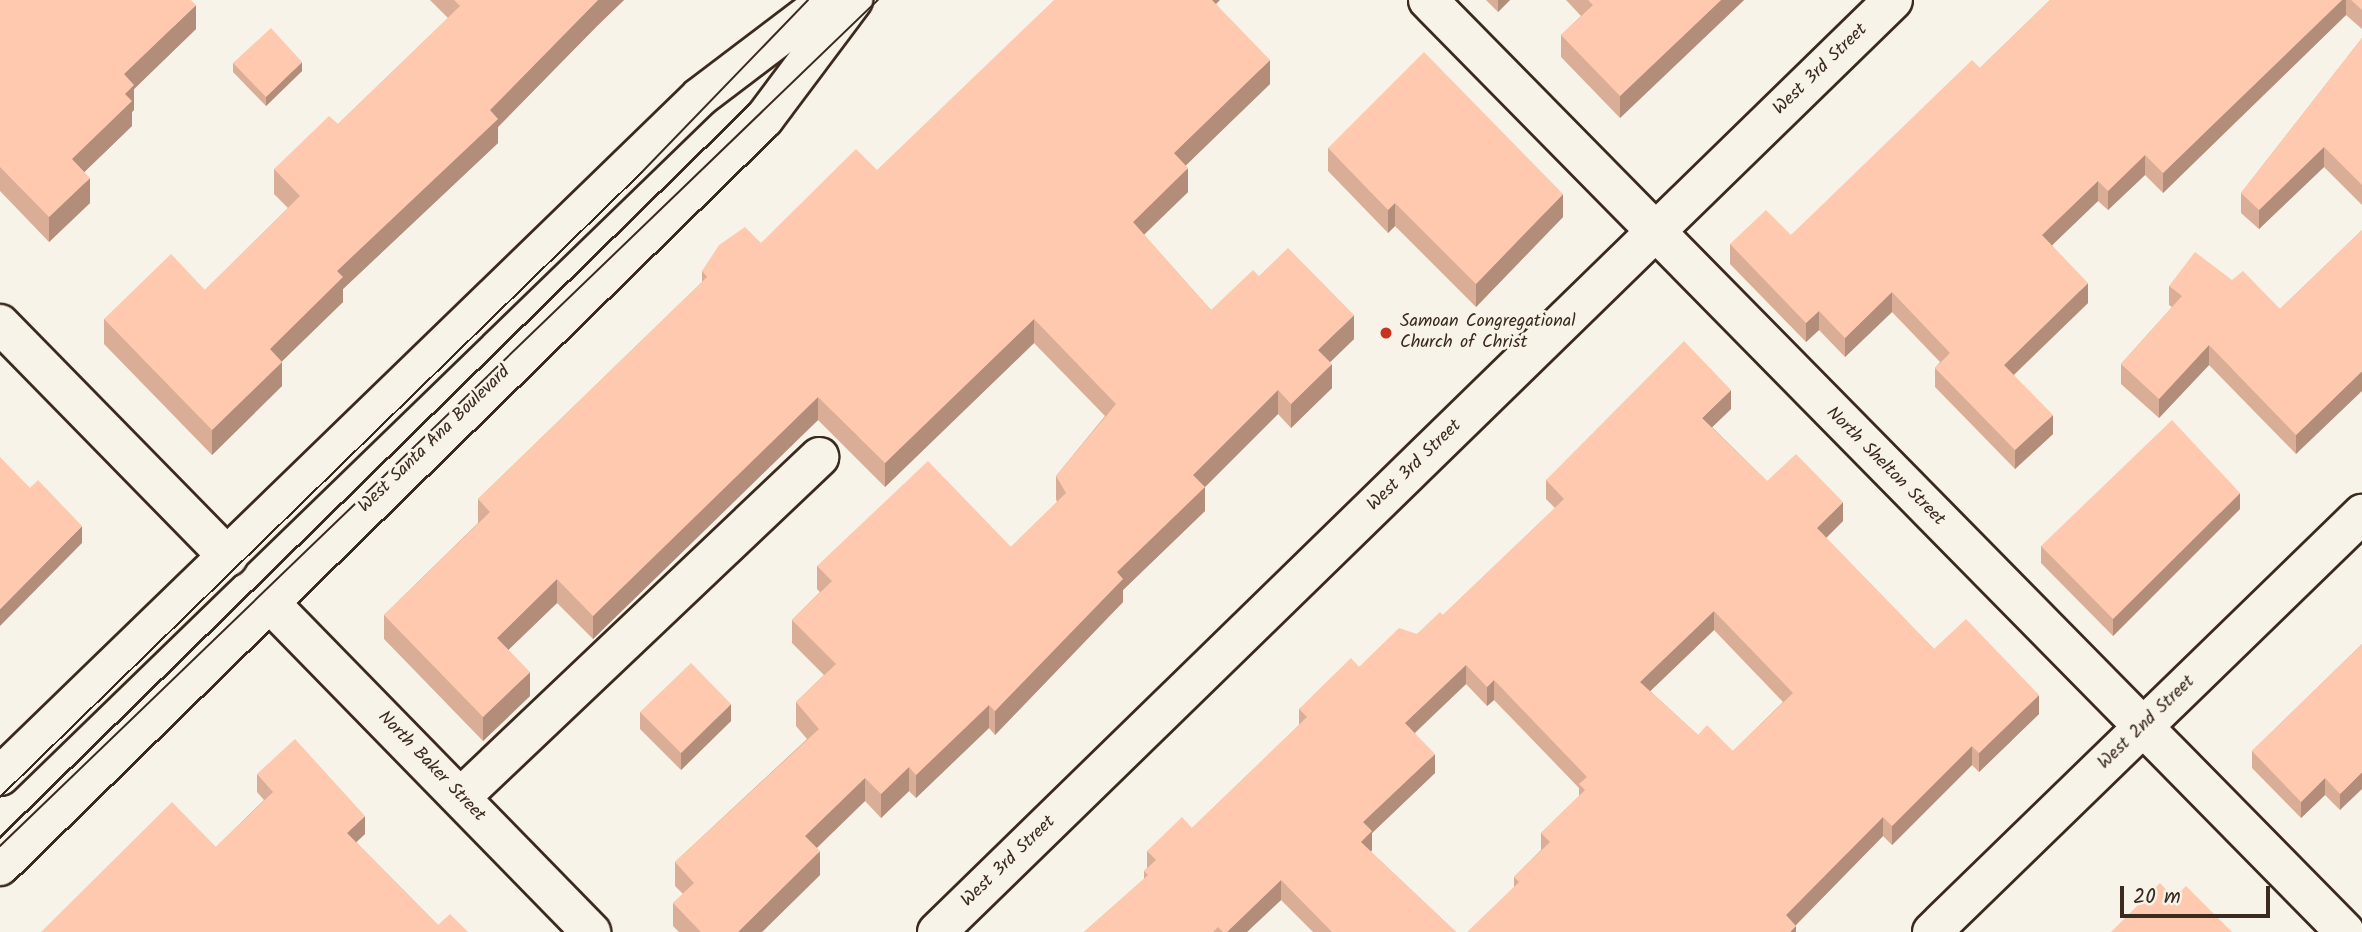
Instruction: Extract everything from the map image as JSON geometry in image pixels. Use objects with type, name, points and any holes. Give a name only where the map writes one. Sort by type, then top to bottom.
[{"type":"street","points":[[0,776],[700,97],[828,0]]},
{"type":"street","name":"West Santa Ana Boulevard","points":[[0,866],[764,119],[853,0]]},
{"type":"street","name":"North Shelton Street","points":[[1428,0],[1653,235],[2344,932]]},
{"type":"street","name":"West 3rd Street","points":[[937,932],[1893,0]]},
{"type":"street","points":[[0,324],[228,557]]},
{"type":"street","points":[[461,797],[819,457]]},
{"type":"street","name":"West 2nd Street","points":[[1932,932],[2362,514]]},
{"type":"street","name":"North Baker Street","points":[[270,603],[591,932]]},
{"type":"building","points":[[0,0],[191,0],[196,5],[124,74],[134,85],[125,94],[132,101],[72,159],[90,178],[49,217],[0,167]]},
{"type":"building","points":[[454,0],[598,0],[490,110],[498,119],[337,271],[343,277],[270,349],[282,362],[212,430],[104,319],[171,254],[205,290],[300,196],[274,169],[329,116],[338,124],[460,6]]},
{"type":"building","points":[[1054,0],[1212,0],[1270,60],[1174,153],[1188,168],[1133,222],[1211,310],[1253,270],[1259,276],[1288,248],[1354,315],[1318,350],[1332,364],[1291,404],[1278,390],[1193,475],[1205,487],[1117,572],[1123,579],[995,711],[989,705],[916,775],[909,767],[881,794],[865,778],[805,836],[820,851],[738,932],[701,932],[673,903],[694,883],[675,862],[819,729],[796,702],[836,664],[792,620],[832,581],[817,566],[928,461],[1011,547],[1066,493],[1056,476],[1116,404],[1034,319],[885,463],[818,397],[593,616],[557,579],[497,638],[530,672],[483,717],[384,615],[490,512],[478,499],[707,277],[702,271],[719,245],[745,227],[761,243],[856,149],[877,170]]},
{"type":"building","points":[[1588,0],[1721,0],[1620,96],[1561,35],[1593,5]]},
{"type":"building","points":[[2050,0],[2342,0],[2163,173],[2145,155],[2108,191],[2098,181],[2042,235],[2088,283],[2004,365],[2053,415],[2015,450],[1935,368],[1950,353],[1892,292],[1845,338],[1819,311],[1806,323],[1730,244],[1766,210],[1791,235],[1972,60],[1980,68]]},
{"type":"building","points":[[2351,0],[2362,0],[2362,10]]},
{"type":"building","points":[[271,28],[302,62],[266,97],[233,63]]},
{"type":"building","points":[[2362,38],[2362,185],[2324,147],[2259,210],[2241,193]]},
{"type":"building","points":[[1424,52],[1563,194],[1476,284],[1395,203],[1388,210],[1328,148]]},
{"type":"building","points":[[2362,230],[2362,371],[2296,435],[2209,345],[2159,399],[2121,364],[2182,296],[2169,286],[2195,252],[2232,280],[2243,271],[2280,309]]},
{"type":"building","points":[[1684,341],[1731,390],[1702,418],[1767,481],[1796,454],[1843,502],[1817,528],[1934,649],[1966,619],[2039,695],[1979,753],[1972,746],[1892,826],[1883,817],[1786,915],[1796,926],[1790,932],[1467,932],[1519,882],[1514,877],[1550,842],[1541,833],[1585,790],[1579,784],[1587,777],[1494,680],[1487,687],[1466,665],[1405,723],[1435,754],[1363,822],[1372,831],[1361,842],[1456,932],[1332,932],[1281,880],[1227,932],[1218,927],[1213,932],[1084,932],[1148,875],[1144,871],[1156,860],[1147,851],[1182,817],[1192,828],[1307,717],[1299,709],[1351,658],[1359,667],[1399,628],[1417,634],[1440,612],[1443,615],[1564,499],[1546,480]],"holes":[[[1714,611],[1793,693],[1733,751],[1707,725],[1698,735],[1640,682]]]},
{"type":"building","points":[[2172,420],[2240,493],[2113,619],[2041,546]]},
{"type":"building","points":[[0,457],[30,488],[38,480],[82,526],[0,609]]},
{"type":"building","points":[[2362,644],[2362,772],[2340,794],[2325,778],[2301,802],[2252,751]]},
{"type":"building","points":[[691,663],[731,704],[681,753],[640,712]]},
{"type":"building","points":[[295,739],[365,816],[347,833],[438,925],[450,914],[468,932],[41,932],[172,802],[216,847],[273,792],[257,774]]},
{"type":"building","points":[[2160,883],[2174,898],[2186,886],[2232,932],[2111,932]]},
{"type":"tram line","points":[[0,797],[642,172],[808,0]]},
{"type":"tram line","points":[[0,846],[878,0]]},
{"type":"place","name":"Samoan Congregational Church of Christ","points":[[1386,333]]}]
